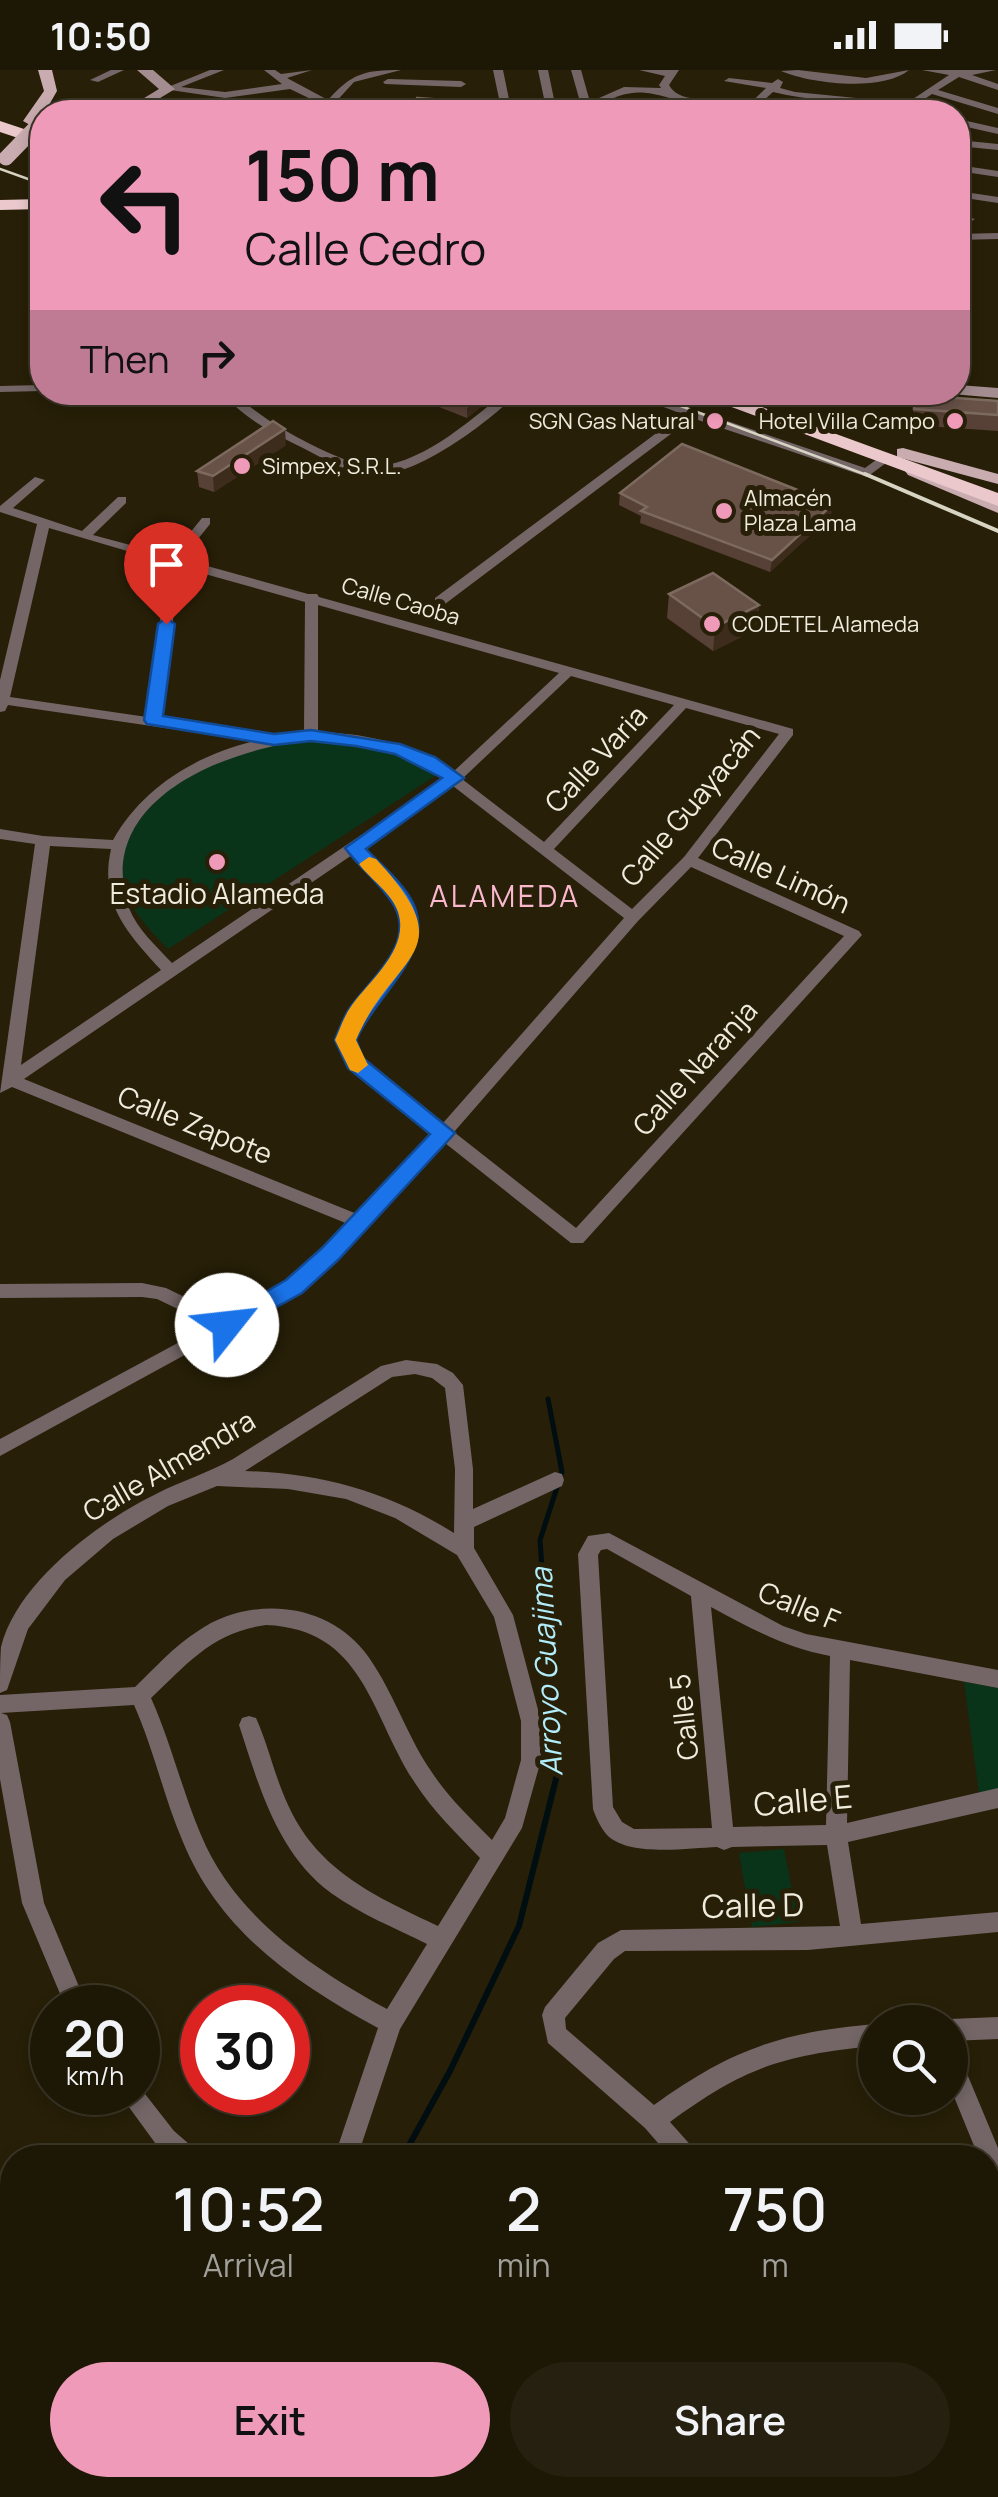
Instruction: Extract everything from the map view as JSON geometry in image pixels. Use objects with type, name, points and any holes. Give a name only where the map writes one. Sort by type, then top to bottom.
[{"type":"highway","points":[[0,126],[30,124]]},
{"type":"highway","points":[[1,155],[30,157]]},
{"type":"highway","points":[[0,205],[30,206]]},
{"type":"highway","points":[[0,213],[30,209]]},
{"type":"highway","points":[[737,405],[996,493]]},
{"type":"highway","points":[[766,405],[899,461]]},
{"type":"main road","points":[[45,70],[50,78],[48,100]]},
{"type":"main road","points":[[54,100],[63,87],[58,70]]},
{"type":"main road","points":[[144,70],[168,89],[149,100]]},
{"type":"main road","points":[[1,155],[30,131]]},
{"type":"main road","points":[[970,391],[998,393]]},
{"type":"street","points":[[96,80],[119,70]]},
{"type":"street","points":[[168,89],[219,70]]},
{"type":"street","points":[[269,70],[320,100]]},
{"type":"street","points":[[280,78],[307,70]]},
{"type":"street","points":[[340,100],[350,80],[396,70]]},
{"type":"street","points":[[459,70],[461,100]]},
{"type":"street","points":[[498,70],[508,100]]},
{"type":"street","points":[[543,70],[549,100]]},
{"type":"street","points":[[584,70],[576,70],[585,100]]},
{"type":"street","points":[[644,70],[673,72],[664,86],[665,92]]},
{"type":"street","points":[[707,100],[738,70]]},
{"type":"street","points":[[759,100],[786,70],[891,80],[904,70]]},
{"type":"street","points":[[927,70],[958,74],[998,87]]},
{"type":"street","points":[[920,100],[958,74],[994,70]]},
{"type":"street","points":[[845,97],[850,79]]},
{"type":"street","points":[[729,81],[775,86]]},
{"type":"street","points":[[388,82],[462,84]]},
{"type":"street","points":[[168,89],[225,95],[291,86]]},
{"type":"street","points":[[601,100],[631,86],[689,100]]},
{"type":"street","points":[[775,86],[776,90],[804,100]]},
{"type":"street","points":[[934,92],[961,100]]},
{"type":"street","points":[[828,100],[845,97],[861,100]]},
{"type":"street","points":[[970,103],[998,111]]},
{"type":"street","points":[[970,125],[998,131]]},
{"type":"street","points":[[970,144],[998,147]]},
{"type":"street","points":[[970,170],[998,174]]},
{"type":"street","points":[[970,196],[998,200]]},
{"type":"street","points":[[970,237],[998,236]]},
{"type":"street","points":[[0,389],[30,388]]},
{"type":"street","points":[[239,405],[273,429],[352,467],[376,472],[400,469],[495,405]]},
{"type":"street","points":[[674,405],[867,473],[899,461]]},
{"type":"street","points":[[440,601],[691,414]]},
{"type":"street","name":"Calle Caoba","points":[[39,480],[4,509],[84,536],[788,732]]},
{"type":"street","points":[[84,536],[122,500]]},
{"type":"street","points":[[153,720],[175,559],[206,521]]},
{"type":"street","points":[[44,522],[2,704],[153,720],[274,740]]},
{"type":"street","points":[[311,736],[312,597]]},
{"type":"street","points":[[6,1083],[454,778],[570,670]]},
{"type":"street","name":"Calle Varia","points":[[546,849],[682,703]]},
{"type":"street","name":"Calle Guayacán","points":[[0,1448],[294,1286],[444,1133],[633,917],[689,860],[788,732]]},
{"type":"street","points":[[169,969],[122,910],[114,888],[116,844],[142,805],[164,787],[252,743],[274,740],[311,736],[400,750],[429,761],[633,917]]},
{"type":"street","points":[[0,834],[43,841],[116,844]]},
{"type":"street","points":[[6,1083],[43,841]]},
{"type":"street","points":[[354,848],[400,896],[411,933],[398,962],[357,1013],[345,1040],[355,1063],[444,1133]]},
{"type":"street","name":"Calle Limón","points":[[689,860],[854,935]]},
{"type":"street","name":"Calle Naranja","points":[[444,1133],[576,1238],[854,935]]},
{"type":"street","name":"Calle Zapote","points":[[6,1083],[358,1222]]},
{"type":"street","points":[[0,1291],[142,1290],[160,1293],[227,1325]]},
{"type":"street","name":"Calle Almendra","points":[[0,1684],[17,1632],[62,1567],[103,1535],[164,1499],[216,1478],[388,1371],[409,1365],[428,1366],[454,1385],[464,1469],[465,1522]]},
{"type":"street","points":[[216,1478],[293,1481],[365,1494],[430,1526],[464,1550],[503,1615],[531,1722],[531,1760],[515,1822],[391,2023],[349,2145]]},
{"type":"street","points":[[464,1550],[465,1522],[555,1480]]},
{"type":"street","name":"Calle F","points":[[614,1829],[603,1809],[588,1554],[595,1542],[609,1540],[777,1633],[840,1652],[998,1679]]},
{"type":"street","name":"Calle 5","points":[[700,1590],[724,1840]]},
{"type":"street","points":[[0,1704],[140,1696],[206,1636],[221,1628],[268,1616],[298,1618],[325,1628],[357,1657],[421,1774],[448,1811],[494,1856]]},
{"type":"street","points":[[840,1652],[836,1835],[852,1935]]},
{"type":"street","points":[[140,1696],[158,1732],[201,1859],[238,1918],[278,1955],[331,1991],[391,2023]]},
{"type":"street","points":[[0,1722],[4,1764],[33,1903],[68,1985]]},
{"type":"street","points":[[249,1726],[286,1823],[312,1861],[359,1898],[443,1940]]},
{"type":"street","name":"Calle E","points":[[614,1829],[632,1839],[836,1835],[998,1798]]},
{"type":"street","name":"Calle D","points":[[653,2120],[563,2042],[553,2027],[553,2014],[606,1951],[621,1941],[852,1935],[998,1922]]},
{"type":"street","points":[[968,2029],[998,2028]]},
{"type":"street","points":[[675,2145],[653,2120],[712,2076],[774,2048],[858,2037]]},
{"type":"street","points":[[968,2104],[985,2145]]},
{"type":"street","points":[[147,2115],[173,2145]]},
{"type":"green space","points":[[311,739],[406,756],[440,773],[168,949],[136,912],[124,885],[123,860],[130,836],[144,815],[163,795],[210,763],[257,745]]},
{"type":"green space","points":[[964,1682],[998,1688],[998,1789],[979,1793]]},
{"type":"green space","points":[[784,1849],[798,1922],[752,1927],[739,1853]]},
{"type":"building","points":[[970,399],[998,401],[998,415],[914,409],[914,405],[970,405]]},
{"type":"building","points":[[273,421],[285,429],[213,476],[197,471]]},
{"type":"building","name":"Almacén Plaza Lama","points":[[682,444],[833,504],[772,560],[641,511],[647,507],[620,493]]},
{"type":"building","points":[[713,573],[759,605],[715,627],[669,594]]},
{"type":"waterway","name":"Arroyo Guajima","points":[[548,1399],[562,1472],[540,1540],[548,1655]]},
{"type":"waterway","name":"Arroyo Guajima","points":[[409,2145],[450,2071],[519,1926],[557,1775],[548,1652]]},
{"type":"railway","points":[[0,169],[30,180]]},
{"type":"railway","points":[[678,405],[872,477]]},
{"type":"railway","points":[[865,474],[872,477]]},
{"type":"railway","points":[[872,477],[998,531]]},
{"type":"slow traffic","points":[[358,1065],[345,1040],[357,1013],[398,962],[411,933],[400,896],[369,864]]},
{"type":"place","name":"SGN Gas Natural","points":[[715,421]]},
{"type":"place","name":"Hotel Villa Campo","points":[[955,421]]},
{"type":"place","name":"Simpex, S.R.L.","points":[[242,466]]},
{"type":"place","name":"Almacén Plaza Lama","points":[[724,511]]},
{"type":"place","name":"CODETEL Alameda","points":[[712,624]]},
{"type":"place","name":"Estadio Alameda","points":[[217,862]]},
{"type":"district","name":"ALAMEDA","points":[[505,897]]},
{"type":"route","points":[[166,624],[153,720],[274,740],[311,736],[356,741],[400,750],[429,761],[454,778],[354,848],[400,896],[411,933],[398,962],[357,1013],[345,1040],[355,1063],[444,1133],[330,1254],[294,1286],[227,1325]]}]
